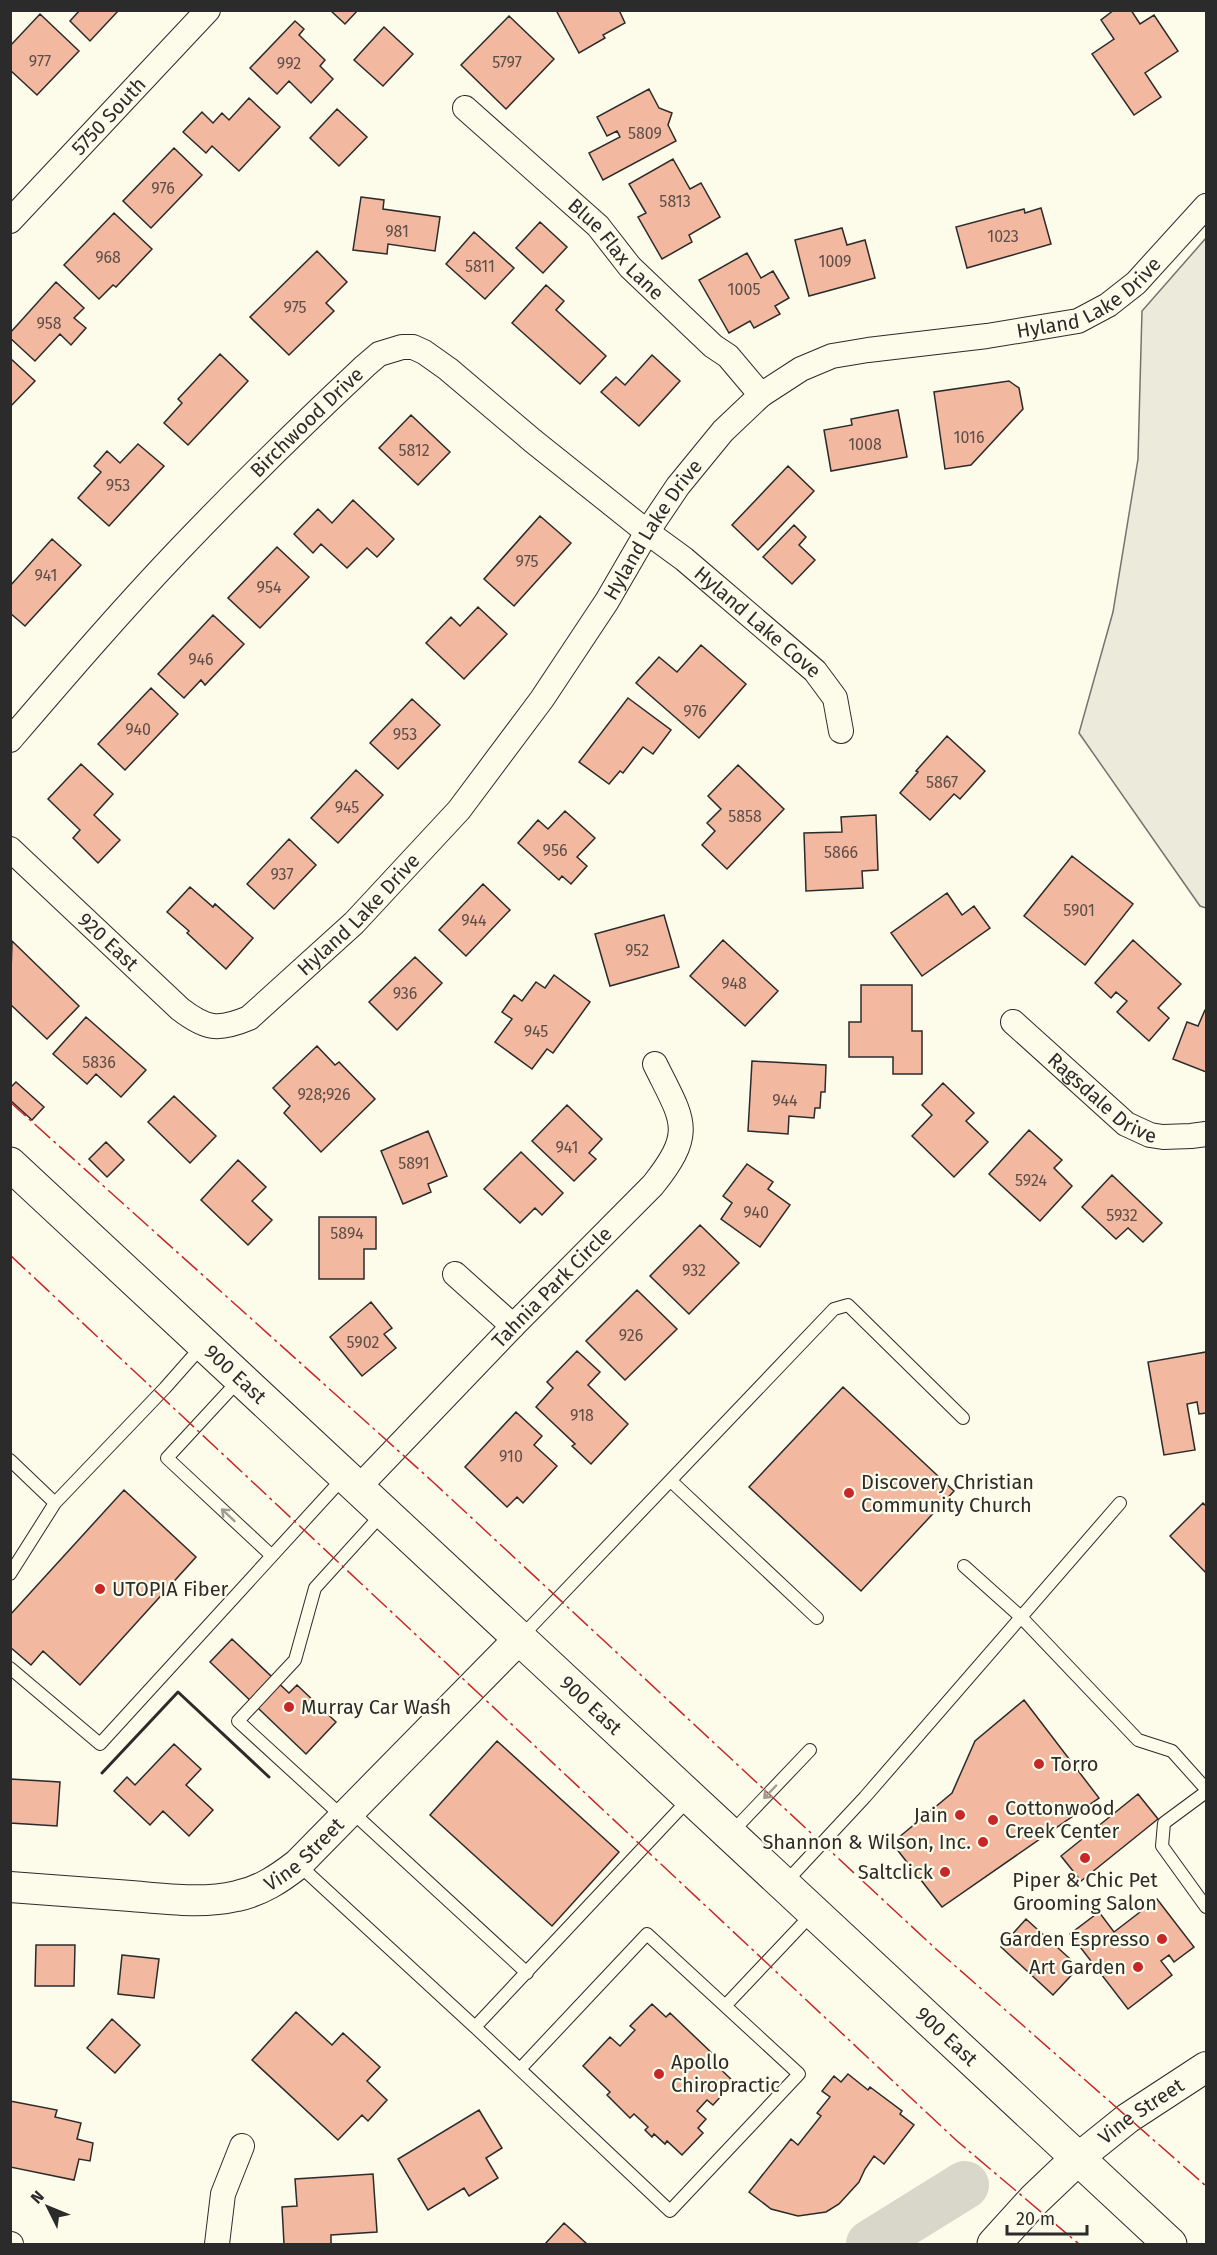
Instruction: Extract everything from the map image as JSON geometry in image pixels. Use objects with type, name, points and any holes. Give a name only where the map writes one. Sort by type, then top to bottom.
[{"type":"main road","name":"900 East","points":[[11,1166],[1165,2243]]},
{"type":"main road","points":[[994,2244],[1034,2200],[1077,2159]]},
{"type":"street","name":"5750 South","points":[[10,221],[208,10]]},
{"type":"street","name":"Blue Flax Lane","points":[[465,108],[598,226],[630,267],[712,346],[728,356],[761,395]]},
{"type":"street","name":"Hyland Lake Drive","points":[[211,1027],[229,1026],[249,1018],[256,1012],[354,922],[459,810],[542,699],[607,601],[647,532],[693,467],[723,431],[761,395],[801,369],[832,356],[987,336],[1078,321],[1108,305],[1136,283],[1206,206]]},
{"type":"street","name":"Birchwood Drive","points":[[10,740],[177,552],[285,442],[365,366],[379,354],[390,350],[413,347],[424,352],[448,369],[533,441],[647,532]]},
{"type":"street","name":"Hyland Lake Cove","points":[[647,532],[684,559],[815,671],[835,698],[841,730]]},
{"type":"street","name":"920 East","points":[[10,849],[180,1009],[195,1020],[211,1027]]},
{"type":"street","name":"Ragsdale Drive","points":[[1013,1022],[1126,1124],[1150,1135],[1163,1137],[1206,1134]]},
{"type":"street","name":"Tahnia Park Circle","points":[[351,1482],[513,1326],[653,1185],[672,1161],[681,1138],[680,1116],[655,1065]]},
{"type":"street","points":[[455,1274],[513,1326]]},
{"type":"street","name":"Vine Street","points":[[10,1887],[176,1899],[237,1896],[259,1889],[280,1878],[298,1864],[519,1639]]},
{"type":"street","name":"Vine Street","points":[[1077,2159],[1128,2118],[1206,2067]]},
{"type":"street","points":[[217,2244],[223,2194],[242,2146]]},
{"type":"lane","points":[[519,1639],[834,1309],[848,1305],[963,1418]]},
{"type":"lane","points":[[10,1574],[55,1503],[165,1388],[203,1344]]},
{"type":"lane","points":[[240,1378],[167,1458],[271,1555]]},
{"type":"lane","points":[[10,1460],[55,1503]]},
{"type":"lane","points":[[671,1481],[817,1618]]},
{"type":"lane","points":[[10,1668],[100,1744],[271,1555],[351,1482]]},
{"type":"lane","points":[[783,1885],[866,1797],[1120,1503]]},
{"type":"lane","points":[[384,1512],[315,1588],[295,1660],[238,1721],[348,1814],[527,1973]]},
{"type":"lane","points":[[964,1566],[1021,1617],[1138,1740],[1173,1751],[1206,1791],[1164,1823],[1162,1846],[1206,1907]]},
{"type":"lane","points":[[729,1835],[810,1750]]},
{"type":"lane","points":[[475,2027],[690,1798]]},
{"type":"lane","points":[[298,1864],[670,2211],[799,2074],[647,1934],[520,2069]]},
{"type":"lane","points":[[725,2006],[813,1913]]},
{"type":"shaded area","points":[[1206,238],[1206,908],[1200,906],[1079,733],[1113,612],[1138,459],[1142,311]]},
{"type":"building","points":[[80,10],[119,10],[90,41],[70,21]]},
{"type":"building","points":[[330,10],[358,10],[345,24]]},
{"type":"building","points":[[556,10],[619,10],[625,23],[603,35],[605,38],[579,53]]},
{"type":"building","points":[[1114,10],[1131,10],[1140,24],[1154,15],[1178,51],[1145,73],[1161,97],[1134,115],[1092,54],[1114,39],[1101,20]]},
{"type":"building","points":[[40,14],[79,51],[37,95],[10,70],[10,46]]},
{"type":"building","points":[[509,16],[554,59],[506,109],[461,65]]},
{"type":"building","points":[[295,21],[304,29],[299,35],[325,60],[320,66],[333,79],[311,103],[289,81],[277,94],[250,68]]},
{"type":"building","points":[[384,27],[413,54],[383,86],[354,60]]},
{"type":"building","points":[[649,89],[659,108],[672,113],[668,125],[676,141],[603,180],[589,153],[620,137],[617,131],[607,136],[597,117]]},
{"type":"building","points":[[249,98],[280,127],[239,171],[212,146],[206,153],[183,132],[202,112],[213,123],[222,113],[229,120]]},
{"type":"building","points":[[337,109],[367,137],[339,166],[310,138]]},
{"type":"building","points":[[174,148],[202,175],[151,228],[123,201]]},
{"type":"building","points":[[673,159],[690,189],[701,183],[720,217],[689,235],[692,242],[662,259],[638,217],[646,213],[629,184]]},
{"type":"building","points":[[361,197],[384,200],[383,209],[440,217],[435,251],[388,244],[387,254],[353,250]]},
{"type":"building","points":[[1041,208],[1051,244],[967,268],[956,227],[1024,209],[1025,213]]},
{"type":"building","points":[[114,213],[152,249],[116,287],[113,285],[99,299],[64,265]]},
{"type":"building","points":[[540,222],[567,247],[543,273],[516,248]]},
{"type":"building","points":[[842,228],[847,245],[865,240],[875,278],[809,296],[795,240]]},
{"type":"building","points":[[474,232],[514,268],[485,299],[446,264]]},
{"type":"building","points":[[317,251],[347,282],[326,303],[334,311],[289,355],[250,317]]},
{"type":"building","points":[[747,253],[761,278],[773,271],[789,298],[775,306],[780,314],[754,328],[750,321],[729,333],[699,280]]},
{"type":"building","points":[[56,282],[84,308],[74,318],[86,328],[71,345],[60,334],[35,361],[10,338],[10,333]]},
{"type":"building","points":[[546,285],[564,301],[556,310],[606,356],[580,384],[512,323]]},
{"type":"building","points":[[220,354],[248,381],[188,445],[164,423],[182,403],[178,399]]},
{"type":"building","points":[[652,355],[680,381],[639,426],[601,392],[616,377],[625,385]]},
{"type":"building","points":[[10,358],[35,381],[10,407]]},
{"type":"building","points":[[1009,381],[1019,388],[1023,409],[971,465],[945,469],[934,392]]},
{"type":"building","points":[[898,410],[907,457],[831,471],[824,430],[852,425],[851,419]]},
{"type":"building","points":[[411,415],[450,452],[418,485],[379,448]]},
{"type":"building","points":[[138,444],[164,466],[109,526],[78,498],[101,472],[94,466],[107,451],[120,463]]},
{"type":"building","points":[[788,466],[814,491],[758,550],[732,525]]},
{"type":"building","points":[[353,500],[394,539],[377,557],[367,548],[347,568],[321,544],[313,553],[294,534],[318,509],[332,523]]},
{"type":"building","points":[[540,516],[571,543],[514,606],[484,579]]},
{"type":"building","points":[[794,525],[806,537],[799,545],[815,560],[792,584],[763,557]]},
{"type":"building","points":[[52,539],[81,565],[25,626],[10,613],[10,586]]},
{"type":"building","points":[[277,547],[309,577],[260,628],[228,598]]},
{"type":"building","points":[[478,607],[507,634],[464,679],[426,643],[451,617],[460,626]]},
{"type":"building","points":[[213,615],[244,644],[205,685],[201,680],[184,698],[158,674]]},
{"type":"building","points":[[701,645],[746,684],[699,738],[636,683],[659,657],[677,672]]},
{"type":"building","points":[[151,688],[178,714],[125,770],[98,744]]},
{"type":"building","points":[[628,698],[671,730],[653,754],[643,747],[623,773],[620,771],[609,784],[579,762]]},
{"type":"building","points":[[412,699],[440,725],[398,769],[370,743]]},
{"type":"building","points":[[947,736],[985,771],[960,799],[954,794],[930,820],[900,793]]},
{"type":"building","points":[[81,764],[113,794],[94,815],[120,840],[98,863],[73,838],[80,830],[48,799]]},
{"type":"building","points":[[738,765],[784,809],[727,869],[702,845],[715,831],[707,823],[721,809],[708,796]]},
{"type":"building","points":[[356,770],[383,795],[338,843],[311,818]]},
{"type":"building","points":[[565,811],[595,838],[577,857],[587,866],[571,884],[562,876],[559,880],[518,843],[538,820],[548,829]]},
{"type":"building","points":[[876,815],[878,870],[862,871],[863,888],[806,891],[804,833],[842,832],[841,817]]},
{"type":"building","points":[[289,839],[316,865],[274,909],[247,884]]},
{"type":"building","points":[[1072,856],[1133,904],[1085,965],[1024,916]]},
{"type":"building","points":[[483,884],[510,910],[466,956],[439,930]]},
{"type":"building","points":[[190,887],[213,907],[215,904],[253,938],[226,969],[167,912]]},
{"type":"building","points":[[947,893],[962,915],[974,906],[990,928],[922,976],[891,933]]},
{"type":"building","points":[[664,915],[679,967],[610,986],[595,934]]},
{"type":"building","points":[[723,940],[778,991],[745,1026],[690,976]]},
{"type":"building","points":[[1133,940],[1181,984],[1158,1008],[1169,1018],[1149,1041],[1117,1012],[1127,1001],[1116,992],[1111,998],[1095,983]]},
{"type":"building","points":[[12,941],[79,1006],[47,1039],[10,1004]]},
{"type":"building","points":[[415,957],[442,983],[397,1030],[369,1002]]},
{"type":"building","points":[[554,975],[590,1002],[553,1053],[547,1049],[532,1069],[495,1042],[512,1019],[502,1012],[514,995],[522,1001],[536,982],[545,988]]},
{"type":"building","points":[[861,985],[912,985],[912,1031],[922,1031],[922,1074],[893,1074],[893,1057],[849,1057],[849,1022],[861,1022]]},
{"type":"building","points":[[1205,1010],[1206,1072],[1173,1059],[1187,1022],[1198,1026]]},
{"type":"building","points":[[86,1017],[146,1070],[121,1097],[96,1074],[87,1084],[53,1054]]},
{"type":"building","points":[[317,1046],[335,1065],[339,1062],[375,1099],[321,1152],[284,1113],[290,1106],[273,1088]]},
{"type":"building","points":[[752,1061],[826,1065],[825,1092],[821,1092],[820,1108],[815,1108],[814,1118],[789,1116],[788,1134],[748,1131]]},
{"type":"building","points":[[16,1082],[44,1107],[32,1120],[10,1100],[10,1088]]},
{"type":"building","points":[[943,1083],[974,1113],[966,1121],[988,1142],[954,1177],[912,1136],[932,1115],[922,1105]]},
{"type":"building","points":[[174,1096],[216,1136],[190,1163],[148,1122]]},
{"type":"building","points":[[567,1105],[602,1139],[589,1153],[596,1159],[574,1181],[532,1141]]},
{"type":"building","points":[[1029,1130],[1062,1160],[1054,1168],[1072,1186],[1040,1221],[989,1174]]},
{"type":"building","points":[[428,1131],[447,1176],[428,1184],[431,1192],[403,1204],[381,1151]]},
{"type":"building","points":[[106,1142],[124,1160],[107,1177],[89,1159]]},
{"type":"building","points":[[521,1152],[563,1193],[542,1215],[535,1208],[520,1223],[484,1189]]},
{"type":"building","points":[[238,1160],[266,1187],[252,1201],[272,1220],[248,1245],[201,1200]]},
{"type":"building","points":[[747,1164],[773,1182],[768,1189],[790,1205],[760,1247],[721,1219],[732,1203],[723,1196]]},
{"type":"building","points":[[1112,1175],[1162,1223],[1143,1242],[1128,1228],[1116,1239],[1082,1207]]},
{"type":"building","points":[[319,1217],[376,1217],[376,1249],[364,1249],[364,1279],[319,1279]]},
{"type":"building","points":[[700,1225],[739,1263],[689,1314],[650,1276]]},
{"type":"building","points":[[637,1290],[677,1329],[625,1380],[586,1341]]},
{"type":"building","points":[[371,1302],[392,1328],[384,1334],[396,1348],[362,1376],[330,1337]]},
{"type":"building","points":[[577,1351],[600,1372],[588,1385],[628,1424],[591,1464],[572,1446],[575,1444],[536,1407],[553,1388],[547,1382]]},
{"type":"building","points":[[1206,1352],[1206,1413],[1199,1414],[1197,1402],[1187,1404],[1195,1450],[1164,1455],[1148,1362]]},
{"type":"building","points":[[843,1387],[954,1491],[861,1591],[749,1487]]},
{"type":"building","points":[[516,1412],[542,1436],[534,1445],[557,1466],[523,1503],[517,1497],[507,1507],[465,1467]]},
{"type":"building","points":[[124,1490],[196,1557],[80,1685],[43,1651],[31,1665],[10,1647],[10,1615]]},
{"type":"building","points":[[1203,1503],[1206,1506],[1206,1573],[1170,1536]]},
{"type":"building","name":"Murray Car Wash","points":[[232,1639],[289,1693],[297,1685],[336,1722],[306,1754],[210,1662]]},
{"type":"building","name":"Cottonwood Creek Center","points":[[1024,1700],[1099,1798],[942,1907],[892,1843],[952,1793],[975,1741]]},
{"type":"building","points":[[497,1741],[619,1852],[552,1926],[430,1815]]},
{"type":"building","points":[[174,1744],[201,1769],[186,1785],[213,1810],[189,1836],[163,1811],[150,1825],[114,1791],[127,1777],[135,1785]]},
{"type":"building","points":[[10,1779],[60,1782],[57,1826],[10,1823]]},
{"type":"building","points":[[1138,1794],[1158,1819],[1081,1881],[1061,1856]]},
{"type":"building","points":[[1157,1899],[1194,1947],[1174,1962],[1169,1955],[1161,1961],[1172,1975],[1128,2009],[1070,1934],[1099,1912],[1114,1932]]},
{"type":"building","points":[[1026,1919],[1079,1967],[1053,1995],[1001,1947]]},
{"type":"building","points":[[36,1945],[75,1945],[74,1986],[35,1986]]},
{"type":"building","points":[[122,1955],[159,1959],[154,1998],[118,1994]]},
{"type":"building","name":"Apollo Chiropractic","points":[[652,2004],[666,2017],[670,2013],[715,2056],[711,2060],[734,2082],[713,2105],[707,2100],[697,2111],[706,2119],[698,2128],[703,2133],[682,2155],[667,2141],[665,2144],[654,2134],[652,2137],[645,2130],[648,2127],[634,2114],[630,2118],[607,2095],[610,2092],[583,2066],[610,2037],[620,2046],[635,2030],[630,2026]]},
{"type":"building","points":[[296,2012],[332,2045],[343,2033],[380,2067],[367,2081],[387,2100],[368,2121],[362,2115],[338,2140],[252,2060]]},
{"type":"building","points":[[112,2019],[140,2045],[115,2073],[87,2048]]},
{"type":"building","points":[[848,2074],[868,2090],[870,2087],[902,2111],[900,2114],[914,2125],[884,2164],[874,2156],[859,2182],[839,2204],[826,2212],[798,2216],[771,2209],[749,2192],[791,2139],[798,2145],[821,2116],[817,2113],[830,2097],[822,2091],[834,2076],[841,2082]]},
{"type":"building","points":[[10,2101],[57,2110],[55,2117],[81,2123],[77,2139],[93,2143],[90,2161],[79,2159],[74,2180],[10,2167]]},
{"type":"building","points":[[479,2110],[502,2148],[486,2158],[498,2178],[469,2196],[464,2188],[428,2210],[398,2159]]},
{"type":"building","points":[[373,2174],[377,2232],[331,2235],[331,2244],[284,2244],[282,2207],[297,2206],[295,2179]]},
{"type":"building","points":[[564,2223],[587,2244],[545,2244]]},
{"type":"waterway","points":[[870,2244],[965,2185]]},
{"type":"wall","points":[[102,1773],[178,1692],[269,1777]]},
{"type":"power","points":[[10,1102],[433,1482],[937,1950],[1206,2186]]},
{"type":"power","points":[[10,1255],[957,2141],[1079,2244]]},
{"type":"place","name":"Discovery Christian Community Church","points":[[849,1493]]},
{"type":"place","name":"UTOPIA Fiber","points":[[100,1589]]},
{"type":"place","name":"Murray Car Wash","points":[[289,1707]]},
{"type":"place","name":"Torro","points":[[1039,1764]]},
{"type":"place","name":"Jain","points":[[960,1815]]},
{"type":"place","name":"Cottonwood Creek Center","points":[[993,1820]]},
{"type":"place","name":"Shannon & Wilson, Inc.","points":[[983,1842]]},
{"type":"place","name":"Piper & Chic Pet Grooming Salon","points":[[1085,1858]]},
{"type":"place","name":"Saltclick","points":[[945,1872]]},
{"type":"place","name":"Garden Espresso","points":[[1162,1939]]},
{"type":"place","name":"Art Garden","points":[[1138,1967]]},
{"type":"place","name":"Apollo Chiropractic","points":[[659,2074]]}]
